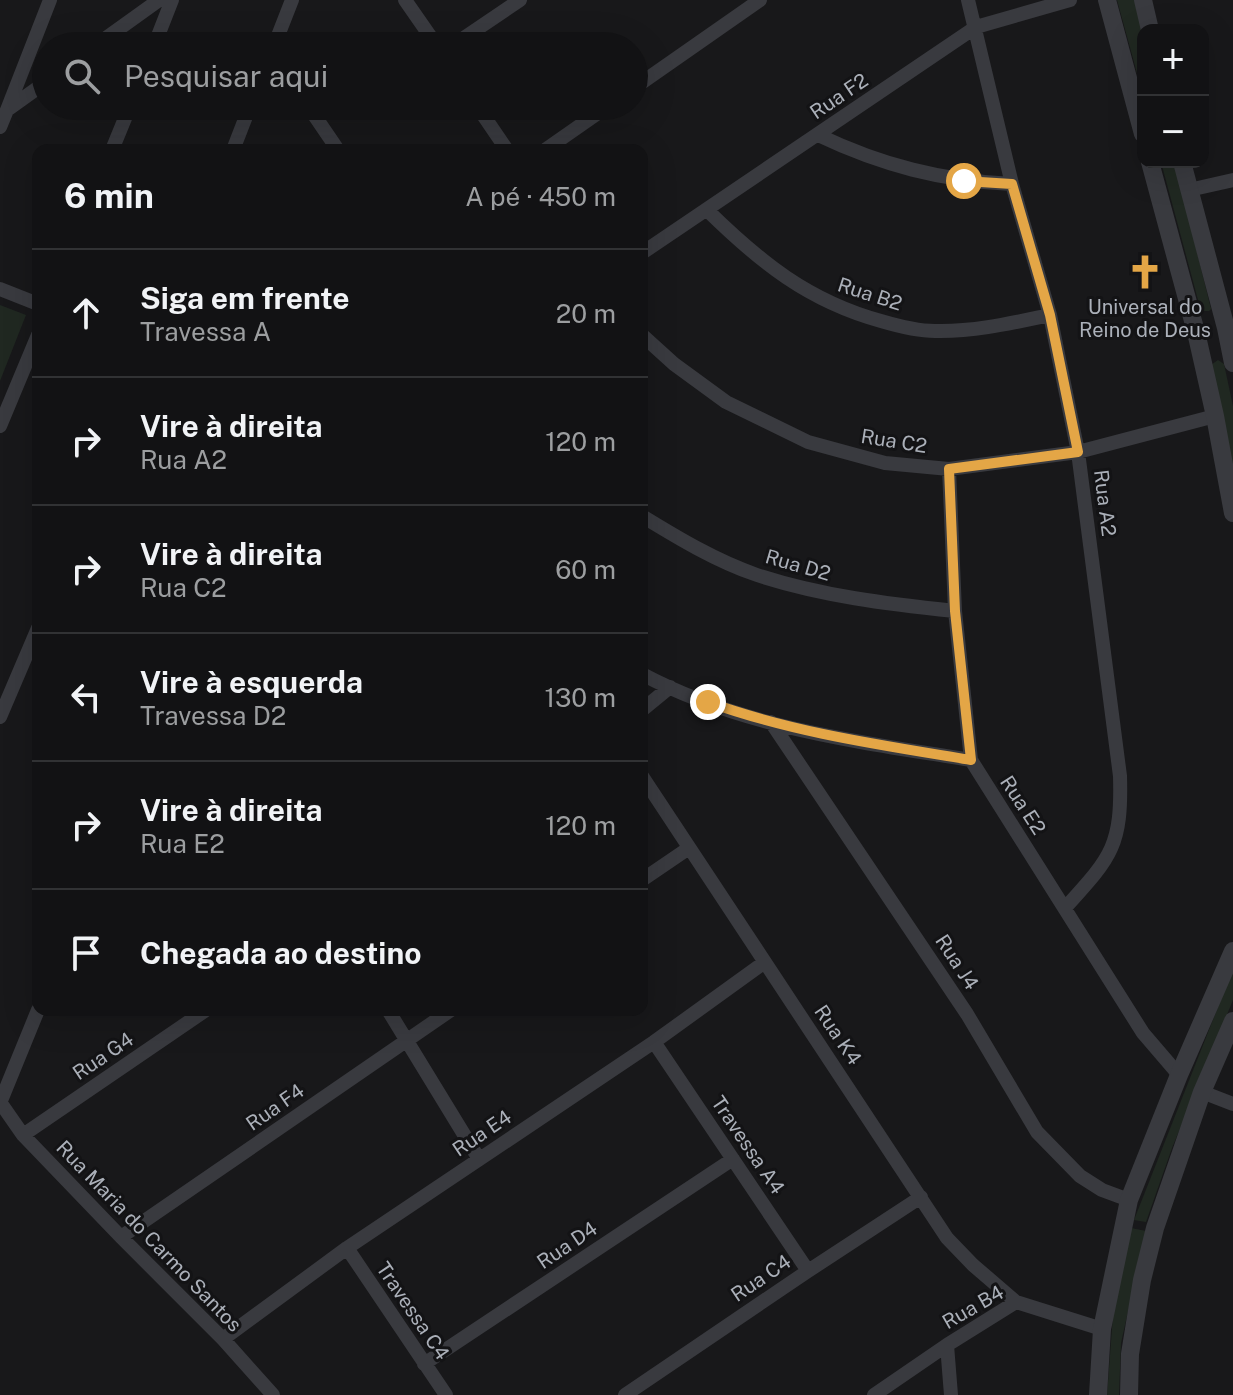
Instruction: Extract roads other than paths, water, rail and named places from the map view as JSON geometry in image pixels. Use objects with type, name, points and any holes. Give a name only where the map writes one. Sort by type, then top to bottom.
[{"type":"street","points":[[37,32],[50,0]]},
{"type":"street","points":[[114,32],[159,0]]},
{"type":"street","points":[[159,32],[172,0]]},
{"type":"street","points":[[279,32],[292,0]]},
{"type":"street","points":[[405,0],[427,32]]},
{"type":"street","points":[[473,32],[520,0]]},
{"type":"street","points":[[648,78],[760,0]]},
{"type":"street","name":"Rua A2","points":[[968,0],[1012,184],[1050,315],[1078,452],[1120,776],[1121,807],[1117,836],[1109,856],[1065,908]]},
{"type":"street","name":"Rua F2","points":[[648,249],[976,27],[1070,0]]},
{"type":"street","points":[[1107,0],[1137,112]]},
{"type":"street","points":[[1143,0],[1149,24]]},
{"type":"street","points":[[0,127],[32,46]]},
{"type":"street","points":[[7,110],[32,92]]},
{"type":"street","points":[[114,144],[124,120]]},
{"type":"street","points":[[235,144],[245,120]]},
{"type":"street","points":[[318,120],[334,144]]},
{"type":"street","points":[[487,120],[503,144]]},
{"type":"street","points":[[554,144],[588,120]]},
{"type":"street","points":[[818,135],[848,149],[908,169],[964,181],[1012,184]]},
{"type":"street","points":[[1152,168],[1197,336],[1233,513]]},
{"type":"street","points":[[1184,168],[1230,327],[1233,363]]},
{"type":"street","points":[[1189,190],[1233,180]]},
{"type":"street","name":"Rua B2","points":[[707,210],[742,245],[792,283],[826,302],[869,318],[910,328],[940,331],[974,329],[1050,315]]},
{"type":"street","points":[[0,289],[32,302]]},
{"type":"street","points":[[1197,336],[1230,327]]},
{"type":"street","name":"Rua C2","points":[[648,340],[726,402],[808,442],[885,463],[949,469],[1078,452],[1215,416]]},
{"type":"street","points":[[0,426],[32,351]]},
{"type":"street","points":[[648,677],[727,709],[771,722],[855,742],[971,760],[955,611],[949,469]]},
{"type":"street","name":"Rua D2","points":[[648,519],[713,556],[755,574],[840,597],[955,611]]},
{"type":"street","points":[[0,717],[32,642]]},
{"type":"street","points":[[648,705],[670,687]]},
{"type":"street","name":"Rua J4","points":[[771,722],[967,1014],[1037,1132],[1080,1176],[1102,1190],[1129,1200]]},
{"type":"street","name":"Rua E2","points":[[971,760],[1143,1033],[1179,1075]]},
{"type":"street","name":"Rua K4","points":[[648,785],[947,1238],[1016,1302]]},
{"type":"street","points":[[648,876],[689,848]]},
{"type":"street","points":[[1098,1395],[1102,1329],[1129,1200],[1233,951]]},
{"type":"street","name":"Rua E4","points":[[223,1339],[347,1248],[654,1042],[765,962]]},
{"type":"street","points":[[0,1103],[36,1016]]},
{"type":"street","name":"Rua G4","points":[[23,1135],[197,1016]]},
{"type":"street","points":[[392,1016],[479,1159]]},
{"type":"street","name":"Rua F4","points":[[121,1237],[442,1016]]},
{"type":"street","points":[[1129,1395],[1130,1354],[1142,1280],[1155,1228],[1202,1092],[1233,1021]]},
{"type":"street","name":"Travessa A4","points":[[654,1042],[808,1271]]},
{"type":"street","points":[[1202,1092],[1233,1104]]},
{"type":"street","name":"Rua Maria do Carmo Santos","points":[[0,1103],[23,1135],[223,1339],[273,1395]]},
{"type":"street","name":"Rua D4","points":[[424,1364],[733,1159]]},
{"type":"street","name":"Rua C4","points":[[625,1395],[921,1197]]},
{"type":"street","points":[[1125,1220],[1155,1228]]},
{"type":"street","name":"Travessa C4","points":[[347,1248],[446,1395]]},
{"type":"street","name":"Rua B4","points":[[874,1395],[1016,1302],[1102,1329]]},
{"type":"street","points":[[947,1345],[951,1395]]},
{"type":"place","name":"Universal do Reino de Deus","points":[[1145,272]]}]
